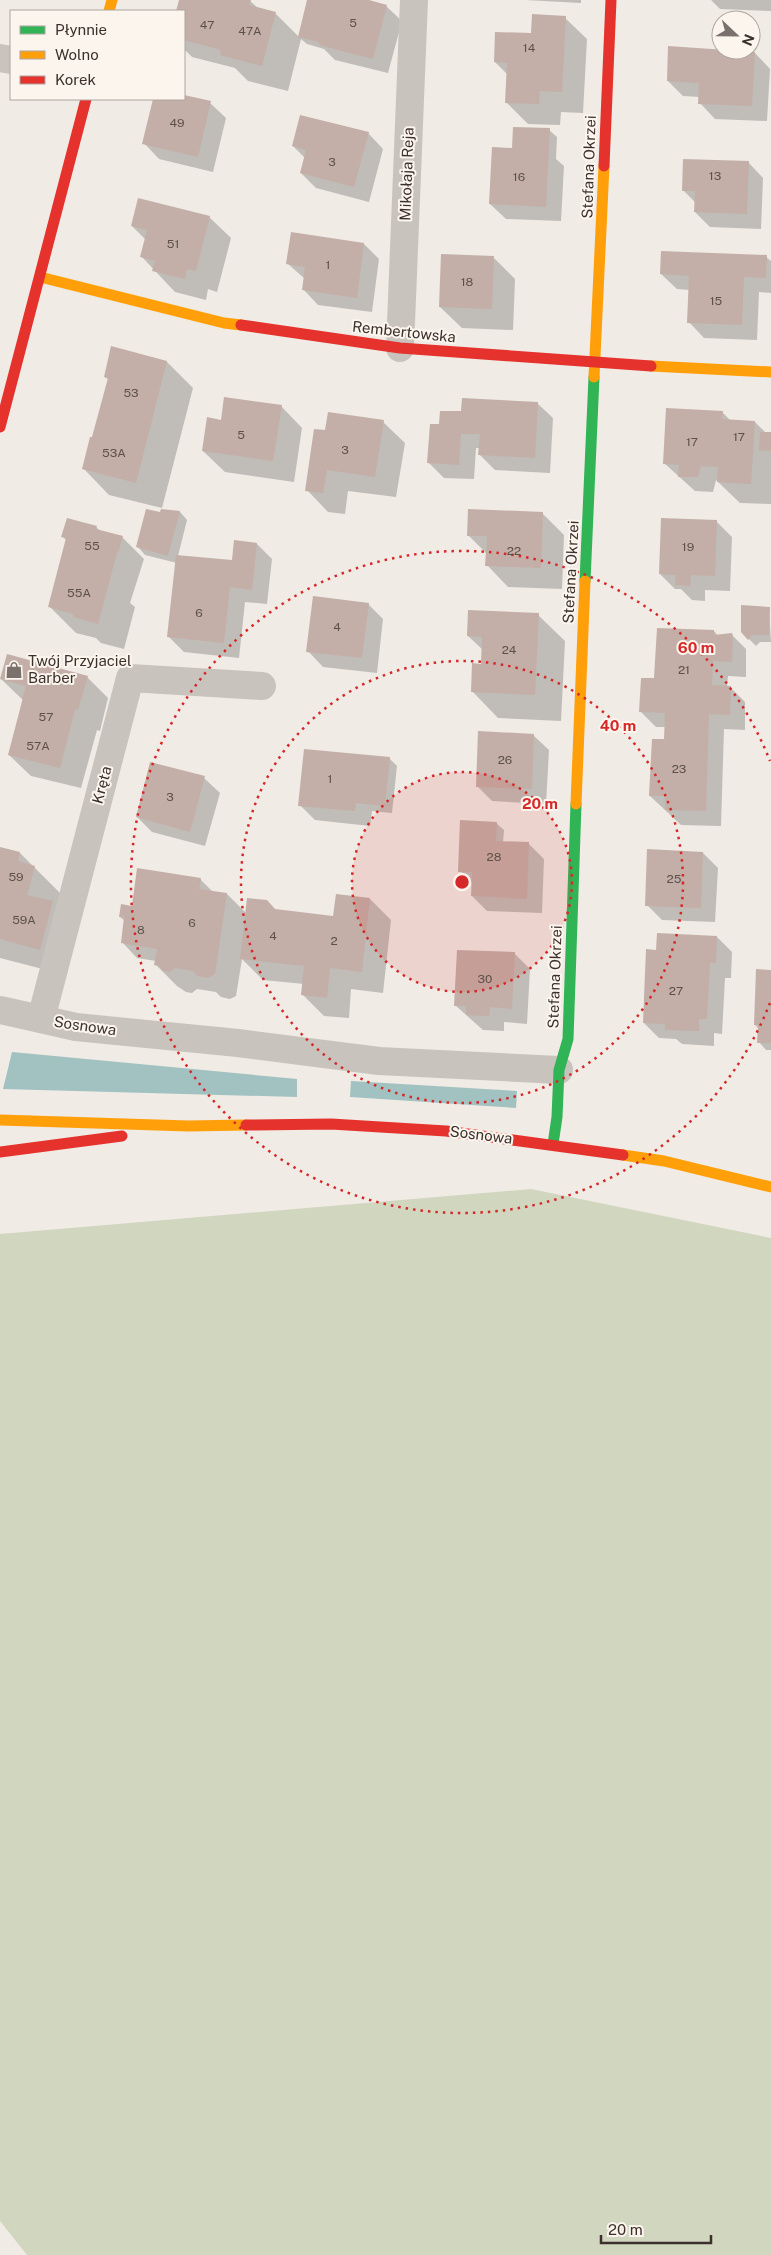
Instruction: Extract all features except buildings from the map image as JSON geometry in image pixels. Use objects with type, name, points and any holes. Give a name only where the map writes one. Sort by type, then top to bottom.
[{"type":"street","name":"Mikołaja Reja","points":[[400,348],[414,0]]},
{"type":"street","name":"Stefana Okrzei","points":[[553,1144],[557,1117],[559,1070],[568,1039],[580,692],[611,0]]},
{"type":"street","points":[[0,427],[86,100]]},
{"type":"street","name":"Rembertowska","points":[[40,276],[224,323],[400,348],[596,363],[771,372]]},
{"type":"street","name":"Kręta","points":[[41,1020],[130,678],[262,686]]},
{"type":"street","name":"Sosnowa","points":[[0,1010],[76,1027],[238,1043],[379,1061],[559,1070]]},
{"type":"street","name":"Sosnowa","points":[[0,1120],[188,1126],[331,1124],[446,1131],[553,1144],[664,1161],[771,1186]]},
{"type":"street","name":"Sosnowa","points":[[0,1152],[188,1126]]},
{"type":"green space","points":[[531,1189],[771,1238],[771,2255],[27,2255],[0,2221],[0,1234]]},
{"type":"water","points":[[12,1052],[297,1079],[297,1097],[3,1089]]},
{"type":"water","points":[[351,1081],[517,1091],[516,1108],[350,1097]]},
{"type":"traffic: fast","points":[[585,581],[594,377]]},
{"type":"traffic: fast","points":[[553,1144],[557,1117],[559,1070],[568,1039],[576,804]]},
{"type":"traffic: slow","points":[[109,10],[112,0]]},
{"type":"traffic: slow","points":[[594,377],[604,166]]},
{"type":"traffic: slow","points":[[40,277],[224,323],[241,325]]},
{"type":"traffic: slow","points":[[651,366],[771,372]]},
{"type":"traffic: slow","points":[[576,804],[585,581]]},
{"type":"traffic: slow","points":[[0,1120],[188,1126],[246,1125]]},
{"type":"traffic: slow","points":[[623,1155],[664,1161],[771,1187]]},
{"type":"traffic: jam","points":[[604,166],[611,0]]},
{"type":"traffic: jam","points":[[0,427],[86,100]]},
{"type":"traffic: jam","points":[[241,325],[400,348],[651,366]]},
{"type":"traffic: jam","points":[[246,1125],[331,1124],[446,1131],[623,1155]]},
{"type":"traffic: jam","points":[[0,1152],[122,1136]]},
{"type":"place","name":"Twój Przyjaciel Barber","points":[[14,670]]}]
